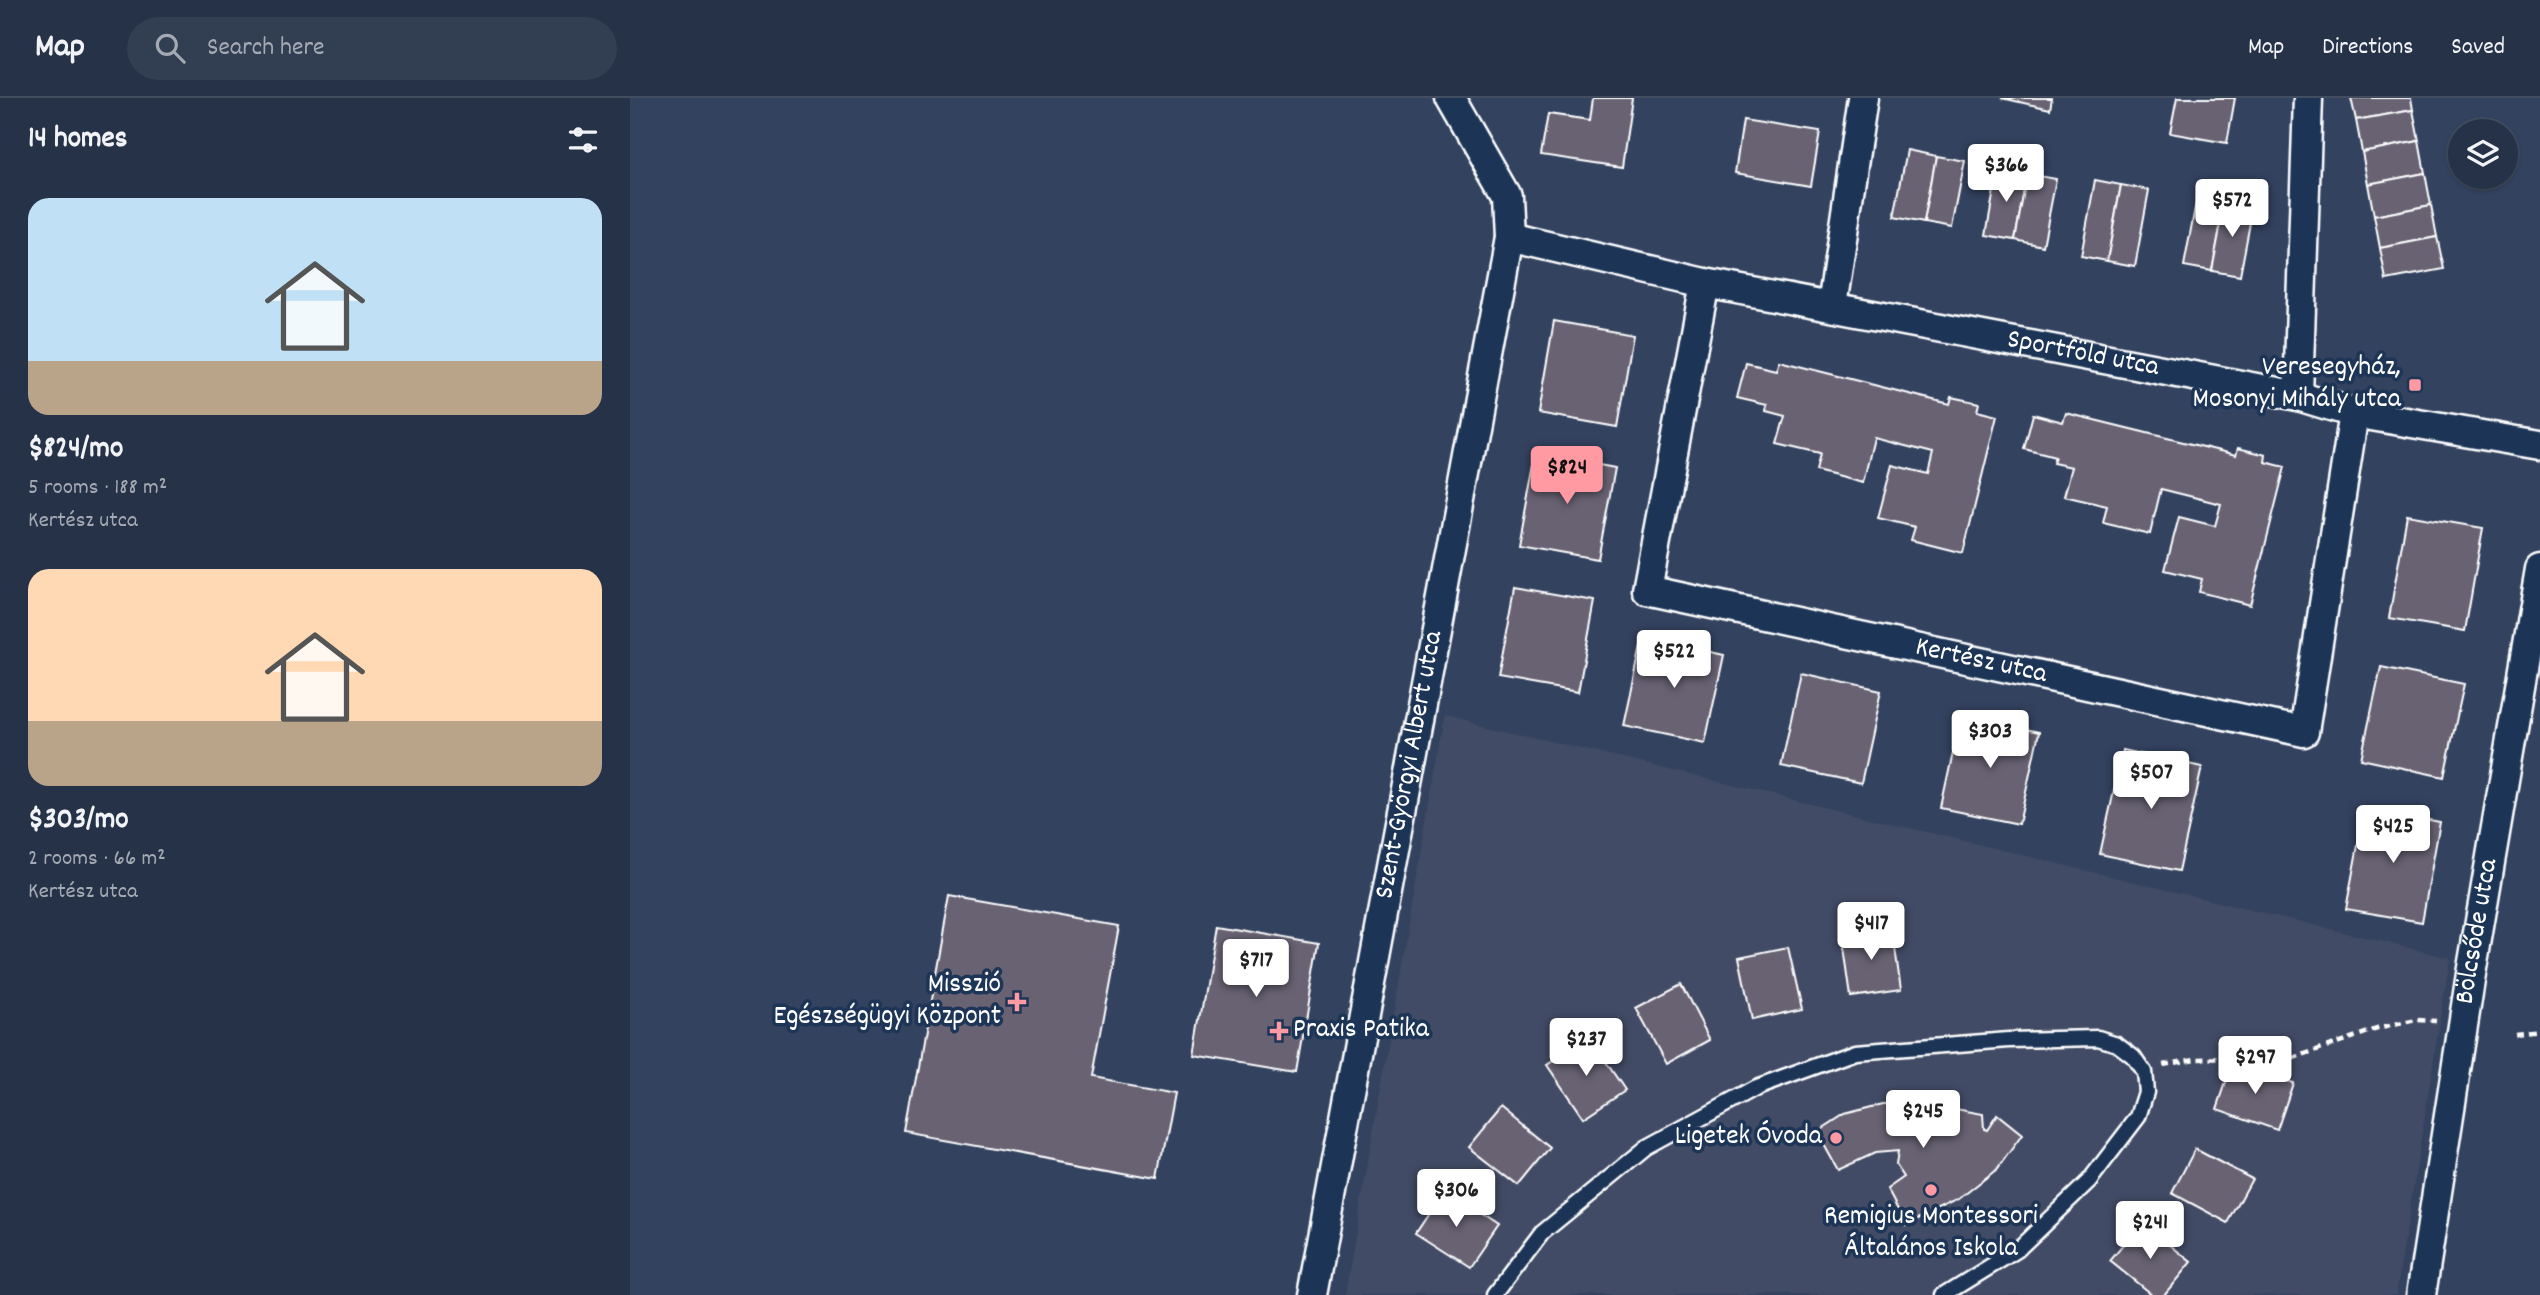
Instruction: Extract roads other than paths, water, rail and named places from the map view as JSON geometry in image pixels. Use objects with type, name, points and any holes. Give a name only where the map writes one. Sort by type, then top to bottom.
[{"type":"street","points":[[1451,98],[1507,196],[1509,236]]},
{"type":"street","points":[[1832,306],[1863,98]]},
{"type":"street","points":[[2298,396],[2308,98]]},
{"type":"street","name":"Sportföld utca","points":[[1509,236],[1705,283],[2298,396],[2354,413],[2540,446]]},
{"type":"street","name":"Szent-Györgyi Albert utca","points":[[1312,1295],[1509,236]]},
{"type":"street","name":"Kertész utca","points":[[1705,283],[1647,590],[2304,732],[2354,413]]},
{"type":"street","name":"Bölcsőde utca","points":[[2421,1295],[2471,974],[2540,569]]},
{"type":"lane","points":[[1495,1295],[1542,1234],[1646,1148],[1756,1088],[1855,1052],[2008,1040],[2098,1038],[2117,1044],[2133,1056],[2144,1072],[2146,1092],[2138,1117],[2089,1181],[2017,1250],[1944,1295]]},
{"type":"place","name":"Veresegyház, Mosonyi Mihály utca","points":[[2415,385]]},
{"type":"place","name":"Misszió Egészségügyi Központ","points":[[1017,1002]]},
{"type":"place","name":"Praxis Patika","points":[[1279,1031]]},
{"type":"place","name":"Ligetek Óvoda","points":[[1836,1138]]},
{"type":"place","name":"Remigius Montessori Általános Iskola","points":[[1931,1190]]}]
